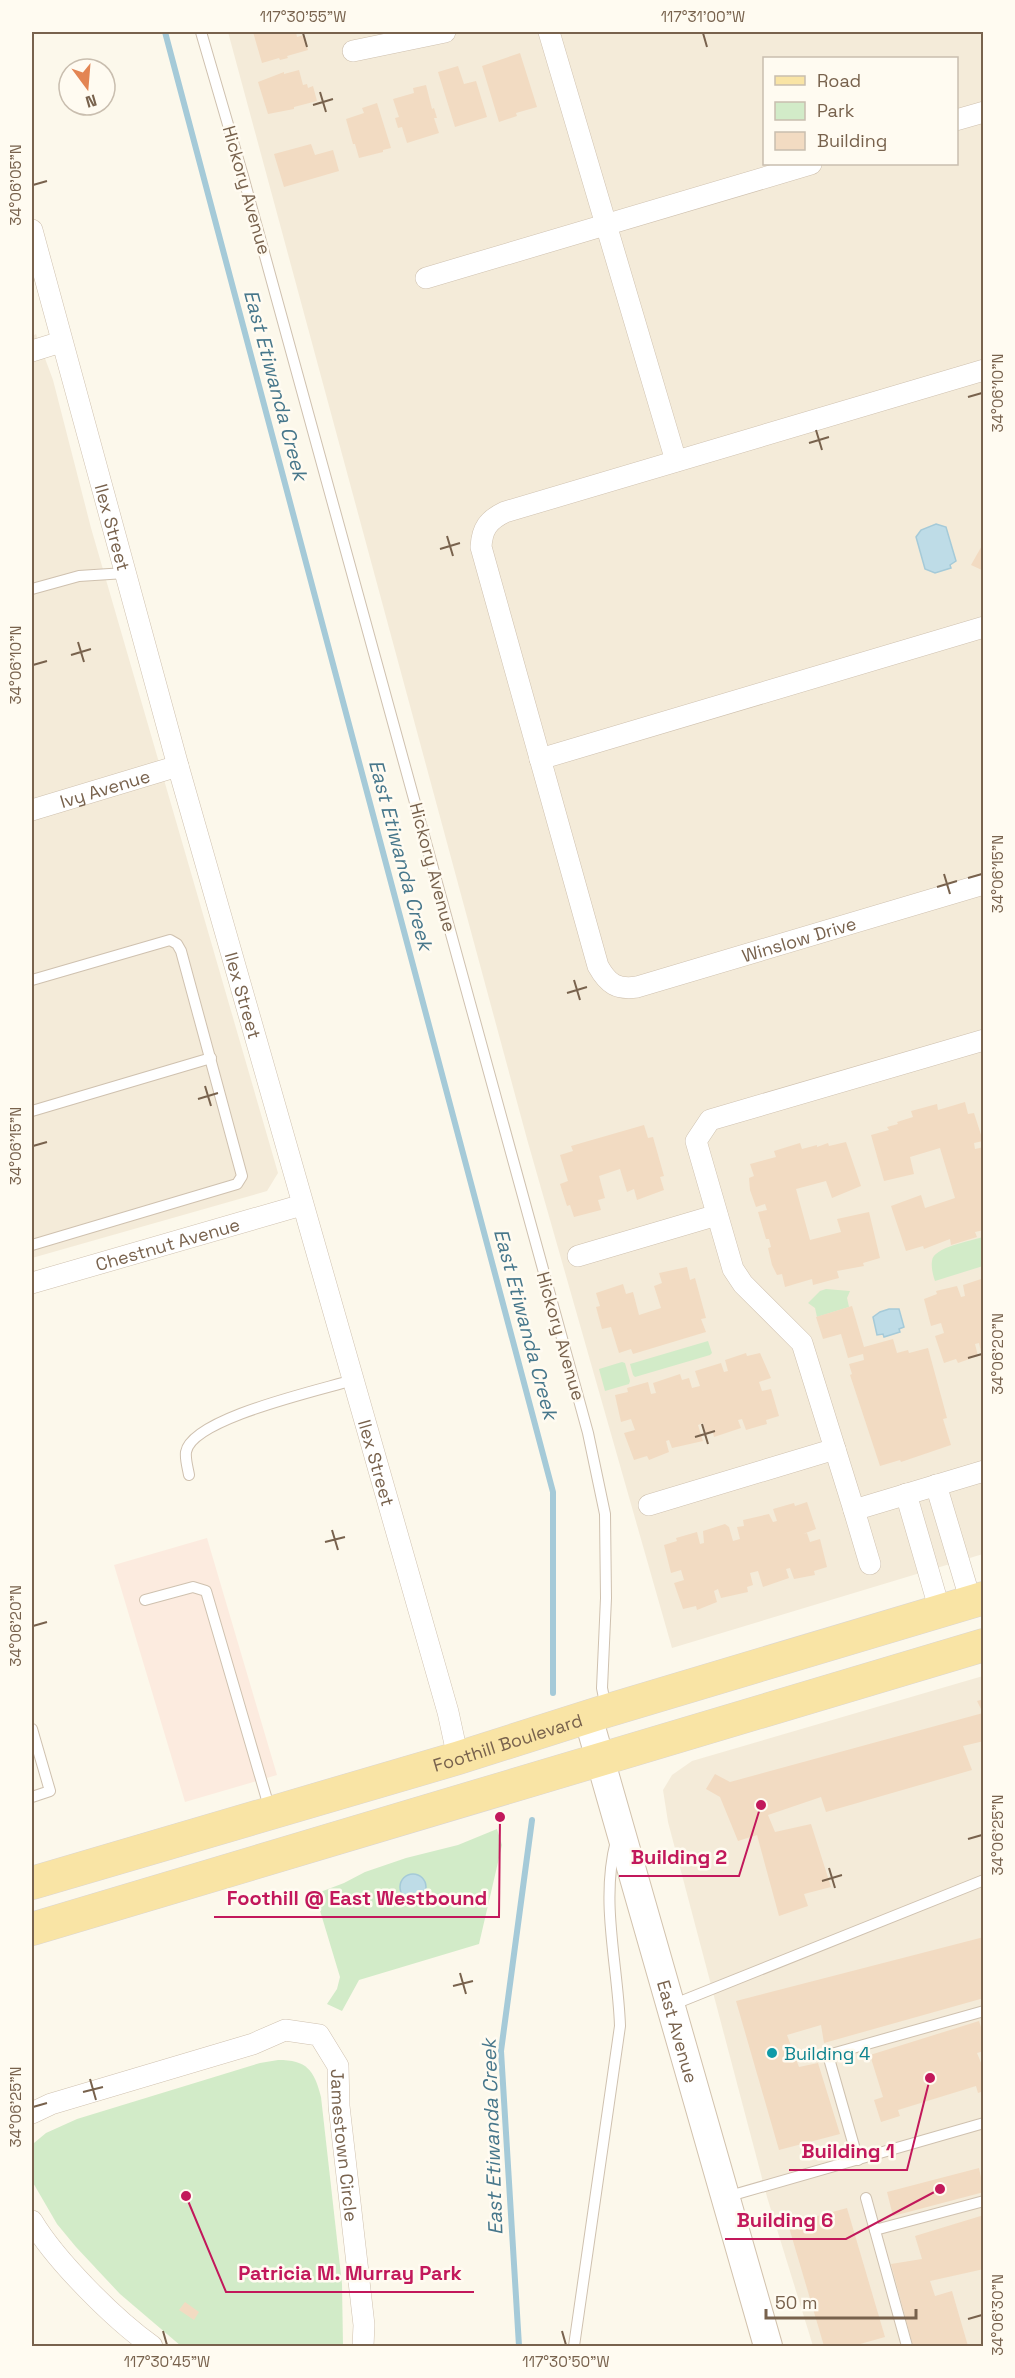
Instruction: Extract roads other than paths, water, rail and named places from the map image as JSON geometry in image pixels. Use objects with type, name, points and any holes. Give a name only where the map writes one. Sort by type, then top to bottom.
[{"type":"main road","name":"Foothill Boulevard","points":[[32,1884],[458,1758],[977,1600]]},
{"type":"main road","points":[[32,1929],[984,1645]]},
{"type":"main road","name":"East Avenue","points":[[597,1714],[601,1759],[768,2346]]},
{"type":"street","points":[[353,51],[445,32]]},
{"type":"street","points":[[549,32],[676,461]]},
{"type":"street","points":[[958,120],[984,112]]},
{"type":"street","points":[[426,278],[808,165]]},
{"type":"street","name":"Ilex Street","points":[[32,230],[178,766],[448,1712],[458,1758]]},
{"type":"street","points":[[32,351],[61,342]]},
{"type":"street","points":[[984,370],[505,512],[487,524],[482,535],[481,547],[540,759],[984,627]]},
{"type":"street","name":"Winslow Drive","points":[[540,759],[598,966],[604,977],[613,985],[624,989],[984,884]]},
{"type":"street","name":"Ivy Avenue","points":[[32,810],[178,766]]},
{"type":"street","points":[[870,1564],[802,1343],[743,1284],[733,1269],[696,1141],[710,1120],[984,1040]]},
{"type":"street","name":"Chestnut Avenue","points":[[32,1283],[302,1204]]},
{"type":"street","points":[[578,1256],[717,1215]]},
{"type":"street","points":[[648,1505],[836,1449]]},
{"type":"street","points":[[854,1510],[984,1471]]},
{"type":"street","points":[[943,1483],[956,1552],[977,1600]]},
{"type":"street","points":[[906,1494],[940,1611]]},
{"type":"street","name":"Jamestown Circle","points":[[32,2113],[51,2104],[253,2044],[285,2030],[320,2035],[338,2066],[339,2106],[364,2325],[363,2346]]},
{"type":"street","points":[[32,2221],[41,2237],[92,2292],[152,2346]]},
{"type":"lane","name":"Hickory Avenue","points":[[201,32],[243,176],[588,1433],[605,1514],[606,1598],[602,1688],[597,1714]]},
{"type":"lane","points":[[32,589],[79,576],[125,573]]},
{"type":"lane","points":[[32,980],[170,940],[177,944],[181,951],[211,1058],[242,1176],[237,1184],[32,1245]]},
{"type":"lane","points":[[32,1110],[211,1058]]},
{"type":"lane","points":[[189,1475],[186,1452],[200,1433],[237,1414],[353,1380]]},
{"type":"lane","points":[[145,1600],[194,1587],[206,1592],[271,1813]]},
{"type":"lane","points":[[32,1729],[50,1791],[32,1797]]},
{"type":"lane","points":[[574,2346],[620,2026],[609,1886],[610,1864],[620,1827]]},
{"type":"lane","points":[[671,2005],[984,1880]]},
{"type":"lane","points":[[858,2160],[828,2055],[984,2011]]},
{"type":"lane","points":[[726,2198],[984,2123]]},
{"type":"lane","points":[[866,2198],[907,2346]]},
{"type":"lane","points":[[875,2230],[984,2200]]},
{"type":"water","points":[[936,524],[946,527],[956,561],[950,565],[951,568],[935,573],[925,569],[916,537],[921,530]]},
{"type":"water","points":[[889,1309],[899,1309],[904,1327],[899,1329],[900,1332],[884,1337],[883,1334],[877,1335],[873,1317]]},
{"type":"water","points":[[413,1874],[422,1878],[426,1887],[422,1896],[413,1900],[404,1896],[400,1887],[404,1878]]},
{"type":"waterway","name":"East Etiwanda Creek","points":[[165,32],[553,1492],[553,1693]]},
{"type":"waterway","name":"East Etiwanda Creek","points":[[519,2346],[501,2051],[532,1820]]},
{"type":"place","name":"Building 2","points":[[761,1805]]},
{"type":"place","name":"Foothill @ East Westbound","points":[[500,1817]]},
{"type":"place","name":"Building 4","points":[[772,2053]]},
{"type":"place","name":"Building 1","points":[[930,2078]]},
{"type":"place","name":"Building 6","points":[[940,2189]]},
{"type":"place","name":"Patricia M. Murray Park","points":[[186,2196]]}]
